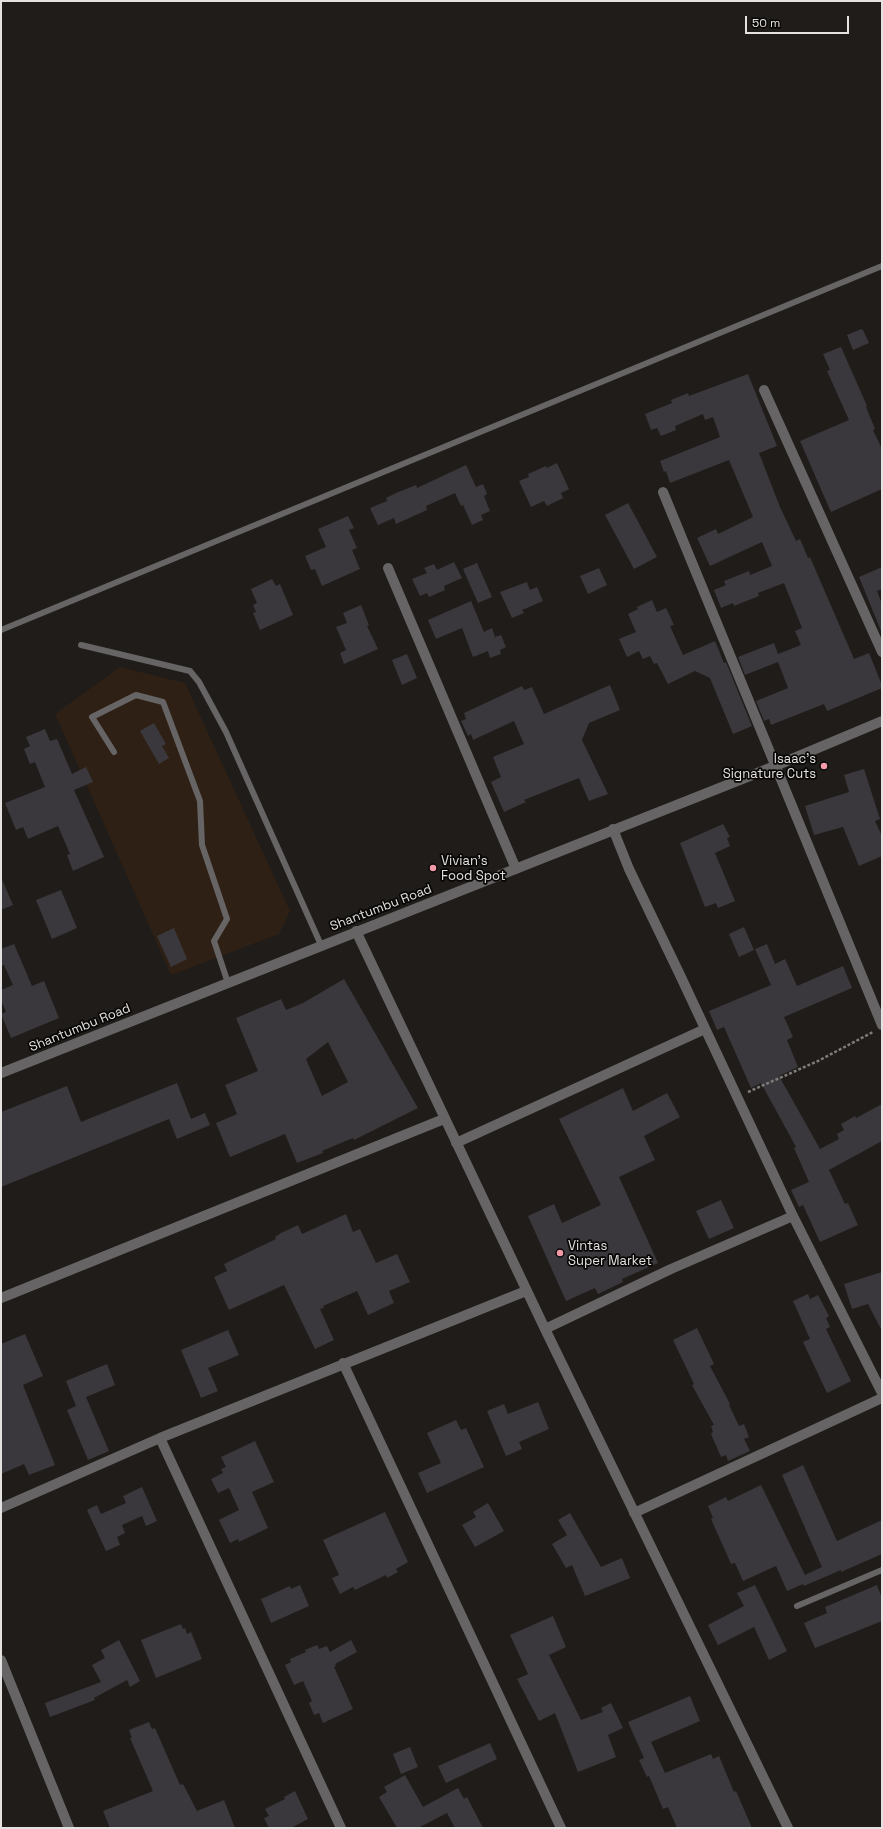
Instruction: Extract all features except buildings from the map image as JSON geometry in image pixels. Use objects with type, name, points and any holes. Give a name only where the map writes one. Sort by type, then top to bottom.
[{"type":"street","points":[[764,390],[882,652]]},
{"type":"street","points":[[663,492],[775,766],[810,846],[879,1028]]},
{"type":"street","points":[[388,568],[516,868]]},
{"type":"street","name":"Shantumbu Road","points":[[1,1074],[356,931],[775,766],[882,721]]},
{"type":"street","points":[[613,829],[629,870],[705,1028],[736,1097],[793,1216],[882,1393]]},
{"type":"street","points":[[356,931],[544,1329],[788,1828]]},
{"type":"street","points":[[456,1143],[705,1028]]},
{"type":"street","points":[[1,1298],[444,1119]]},
{"type":"street","points":[[544,1329],[671,1269],[793,1216]]},
{"type":"street","points":[[1,1508],[160,1438],[526,1291]]},
{"type":"street","points":[[343,1364],[561,1828]]},
{"type":"street","points":[[634,1513],[882,1398]]},
{"type":"street","points":[[160,1438],[341,1828]]},
{"type":"street","points":[[1,1660],[69,1828]]},
{"type":"lane","points":[[1,630],[882,266]]},
{"type":"lane","points":[[81,645],[190,671],[199,682],[226,732],[322,945]]},
{"type":"lane","points":[[114,752],[92,717],[136,695],[163,702],[200,801],[202,845],[227,919],[214,941],[228,983]]},
{"type":"lane","points":[[797,1606],[882,1570]]},
{"type":"path","points":[[736,1097],[818,1062],[879,1028]]},
{"type":"shaded area","points":[[120,667],[185,683],[290,911],[279,934],[171,975],[55,714]]},
{"type":"place","name":"Isaac's Signature Cuts","points":[[824,766]]},
{"type":"place","name":"Vivian’s Food Spot","points":[[433,868]]},
{"type":"place","name":"Vintas Super Market","points":[[560,1253]]}]
